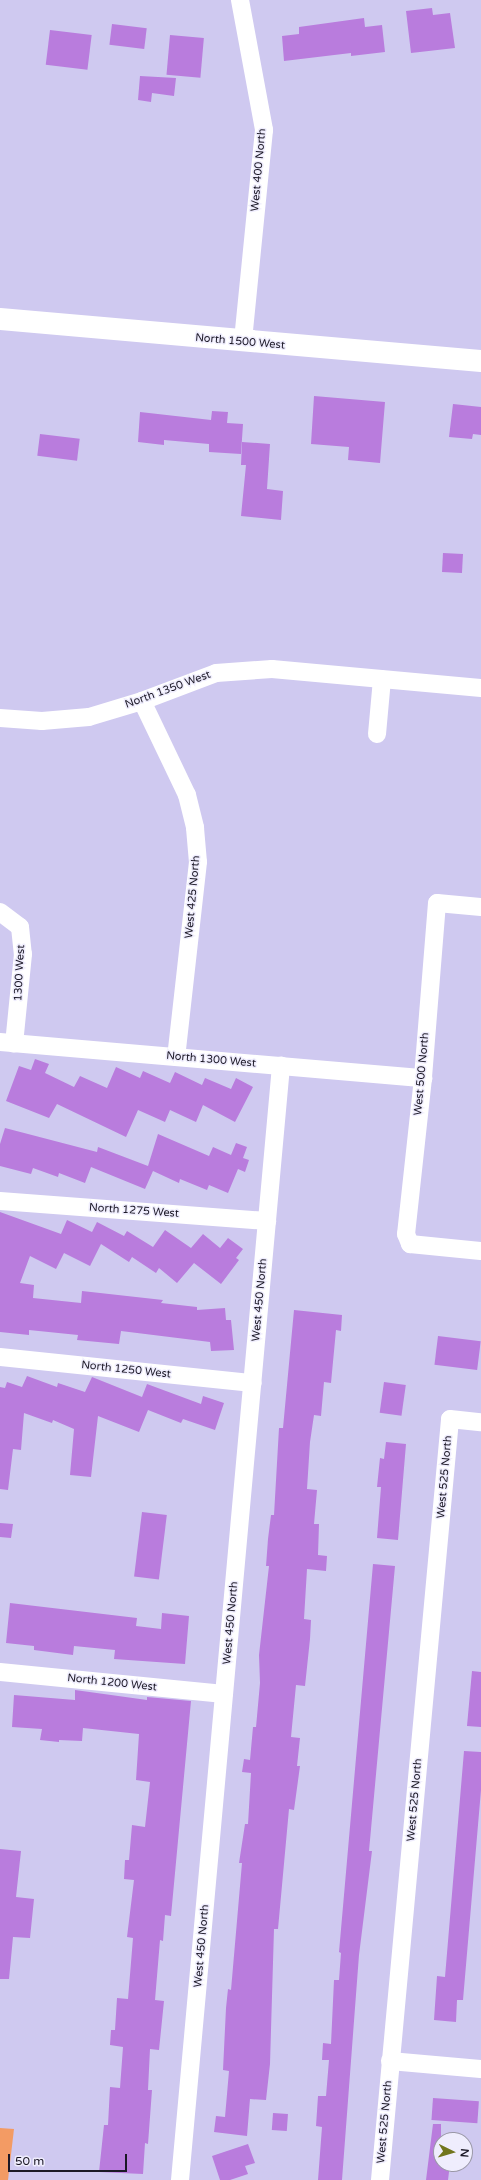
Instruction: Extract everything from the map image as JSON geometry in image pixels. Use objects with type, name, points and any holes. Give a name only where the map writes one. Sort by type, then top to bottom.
[{"type":"street","name":"West 400 North","points":[[240,0],[264,130],[243,342]]},
{"type":"street","name":"North 1500 West","points":[[0,319],[243,342],[481,361]]},
{"type":"street","name":"North 1350 West","points":[[0,718],[42,721],[89,717],[142,701],[216,673],[272,669],[481,688]]},
{"type":"street","points":[[377,734],[382,679]]},
{"type":"street","name":"West 425 North","points":[[142,701],[187,795],[195,828],[198,862],[176,1056]]},
{"type":"street","name":"West 500 North","points":[[481,907],[437,903],[423,1078],[406,1234],[410,1244],[481,1251]]},
{"type":"street","name":"1300 West","points":[[0,912],[20,927],[23,954],[7,1043]]},
{"type":"street","name":"North 1300 West","points":[[7,1043],[176,1056],[423,1078]]},
{"type":"street","name":"West 450 North","points":[[180,2180],[282,1066]]},
{"type":"street","name":"North 1275 West","points":[[0,1201],[267,1221]]},
{"type":"street","name":"North 1250 West","points":[[0,1357],[253,1383]]},
{"type":"street","name":"West 525 North","points":[[380,2180],[450,1419],[481,1422]]},
{"type":"street","name":"North 1200 West","points":[[0,1672],[224,1694]]},
{"type":"street","points":[[390,2061],[481,2069]]},
{"type":"shaded area","points":[[0,2128],[14,2129],[8,2180],[0,2180]]},
{"type":"building","points":[[432,8],[433,15],[450,13],[455,48],[411,53],[406,11]]},
{"type":"building","points":[[364,18],[365,27],[382,25],[385,52],[351,56],[351,53],[284,61],[282,36],[299,34],[299,27]]},
{"type":"building","points":[[112,24],[147,28],[144,49],[109,45]]},
{"type":"building","points":[[50,30],[92,35],[87,70],[46,65]]},
{"type":"building","points":[[170,35],[204,38],[200,78],[167,75]]},
{"type":"building","points":[[140,76],[176,78],[174,96],[152,93],[151,102],[138,100]]},
{"type":"building","points":[[314,396],[385,402],[380,463],[348,460],[349,447],[311,444]]},
{"type":"building","points":[[453,404],[481,407],[481,435],[473,434],[472,439],[449,437]]},
{"type":"building","points":[[212,411],[228,412],[227,423],[243,424],[241,454],[209,452],[209,444],[164,440],[164,445],[138,442],[140,412],[211,420]]},
{"type":"building","points":[[40,434],[80,439],[77,461],[37,456]]},
{"type":"building","points":[[242,442],[270,444],[267,489],[283,491],[281,520],[241,516],[246,465],[241,465]]},
{"type":"building","points":[[443,553],[463,554],[462,573],[442,572]]},
{"type":"building","points":[[35,1059],[49,1064],[45,1073],[74,1087],[80,1076],[107,1088],[116,1067],[140,1078],[143,1071],[170,1083],[175,1072],[202,1085],[205,1078],[231,1089],[236,1078],[253,1087],[235,1122],[203,1105],[196,1122],[170,1110],[165,1122],[138,1110],[126,1137],[57,1104],[49,1118],[6,1101],[19,1066],[31,1070]]},
{"type":"building","points":[[5,1128],[97,1152],[98,1147],[148,1166],[158,1134],[209,1156],[213,1147],[231,1155],[236,1143],[247,1147],[243,1158],[249,1160],[245,1172],[238,1169],[228,1193],[209,1185],[207,1190],[180,1179],[179,1183],[153,1171],[145,1189],[91,1167],[85,1183],[59,1173],[58,1177],[33,1168],[31,1174],[0,1166],[0,1144]]},
{"type":"building","points":[[0,1212],[61,1234],[67,1220],[92,1232],[97,1222],[124,1236],[127,1231],[153,1247],[165,1230],[191,1248],[203,1234],[220,1248],[228,1238],[243,1249],[236,1258],[239,1260],[221,1284],[194,1263],[177,1283],[159,1268],[156,1273],[132,1257],[129,1262],[101,1244],[90,1266],[64,1253],[56,1269],[30,1256],[20,1283],[34,1285],[33,1298],[81,1303],[82,1291],[163,1300],[161,1303],[197,1307],[197,1310],[225,1308],[226,1320],[231,1320],[234,1350],[211,1351],[210,1342],[121,1331],[119,1344],[77,1340],[78,1335],[29,1330],[29,1335],[0,1332]]},
{"type":"building","points":[[294,1310],[342,1315],[341,1331],[336,1330],[331,1383],[324,1382],[321,1416],[314,1415],[310,1442],[307,1489],[317,1490],[314,1524],[319,1524],[318,1555],[327,1556],[326,1571],[307,1569],[304,1619],[311,1620],[310,1639],[305,1686],[296,1685],[291,1737],[300,1738],[297,1766],[300,1766],[294,1810],[289,1809],[278,1929],[274,1929],[270,2064],[266,2100],[250,2099],[247,2136],[214,2132],[216,2116],[225,2117],[229,2071],[223,2070],[226,2008],[228,1989],[231,1990],[242,1863],[239,1863],[245,1824],[248,1824],[251,1773],[242,1772],[244,1759],[250,1760],[253,1727],[256,1727],[260,1683],[259,1655],[269,1566],[266,1566],[268,1539],[271,1515],[274,1515],[279,1428],[283,1428]]},
{"type":"building","points":[[438,1336],[481,1341],[477,1370],[434,1365]]},
{"type":"building","points":[[27,1376],[57,1387],[58,1383],[85,1392],[92,1377],[142,1397],[147,1384],[201,1404],[203,1396],[224,1403],[215,1430],[183,1419],[181,1423],[148,1410],[139,1432],[98,1416],[91,1477],[70,1475],[74,1429],[53,1420],[52,1423],[24,1413],[21,1450],[13,1449],[8,1490],[0,1489],[0,1387],[5,1388],[7,1382],[22,1387]]},
{"type":"building","points":[[384,1382],[406,1385],[401,1416],[380,1413]]},
{"type":"building","points":[[386,1442],[406,1444],[398,1540],[377,1538],[381,1487],[377,1487],[380,1458],[384,1459]]},
{"type":"building","points":[[142,1512],[167,1515],[159,1580],[134,1577]]},
{"type":"building","points":[[0,1523],[13,1524],[11,1538],[0,1537]]},
{"type":"building","points":[[373,1564],[395,1566],[369,1851],[372,1851],[359,1955],[342,2180],[318,2180],[322,2127],[316,2126],[318,2096],[326,2096],[329,2060],[322,2060],[323,2043],[331,2044],[334,1980],[339,1980],[341,1953],[339,1952]]},
{"type":"building","points":[[10,1603],[137,1618],[136,1626],[161,1629],[162,1613],[189,1616],[185,1664],[114,1659],[115,1650],[74,1646],[73,1655],[34,1650],[34,1646],[6,1643]]},
{"type":"building","points":[[472,1671],[481,1672],[481,1727],[467,1726]]},
{"type":"building","points":[[75,1690],[147,1700],[147,1697],[191,1701],[171,1916],[165,1915],[163,1941],[160,1940],[155,2000],[164,2001],[159,2050],[150,2049],[148,2090],[152,2090],[148,2144],[145,2143],[143,2174],[99,2172],[104,2125],[108,2125],[110,2087],[120,2088],[123,2047],[110,2045],[111,2030],[115,2030],[117,1998],[128,1999],[133,1938],[127,1937],[134,1880],[124,1879],[125,1860],[129,1860],[132,1825],[145,1827],[150,1782],[136,1780],[139,1734],[83,1728],[82,1741],[59,1740],[59,1742],[40,1740],[42,1729],[12,1727],[14,1695],[75,1700]]},
{"type":"building","points":[[464,1751],[481,1752],[481,1790],[463,2000],[457,2000],[456,2022],[434,2020],[437,1976],[445,1977]]},
{"type":"building","points":[[0,1849],[21,1851],[16,1897],[34,1899],[30,1938],[13,1937],[9,1979],[0,1979]]},
{"type":"building","points":[[433,2098],[479,2101],[477,2123],[431,2120]]},
{"type":"building","points":[[273,2113],[288,2114],[287,2131],[272,2130]]},
{"type":"building","points":[[433,2124],[441,2124],[441,2132],[433,2132],[433,2172],[449,2172],[448,2180],[426,2180]]},
{"type":"building","points":[[248,2144],[255,2163],[245,2166],[248,2174],[230,2180],[220,2180],[212,2156]]}]
